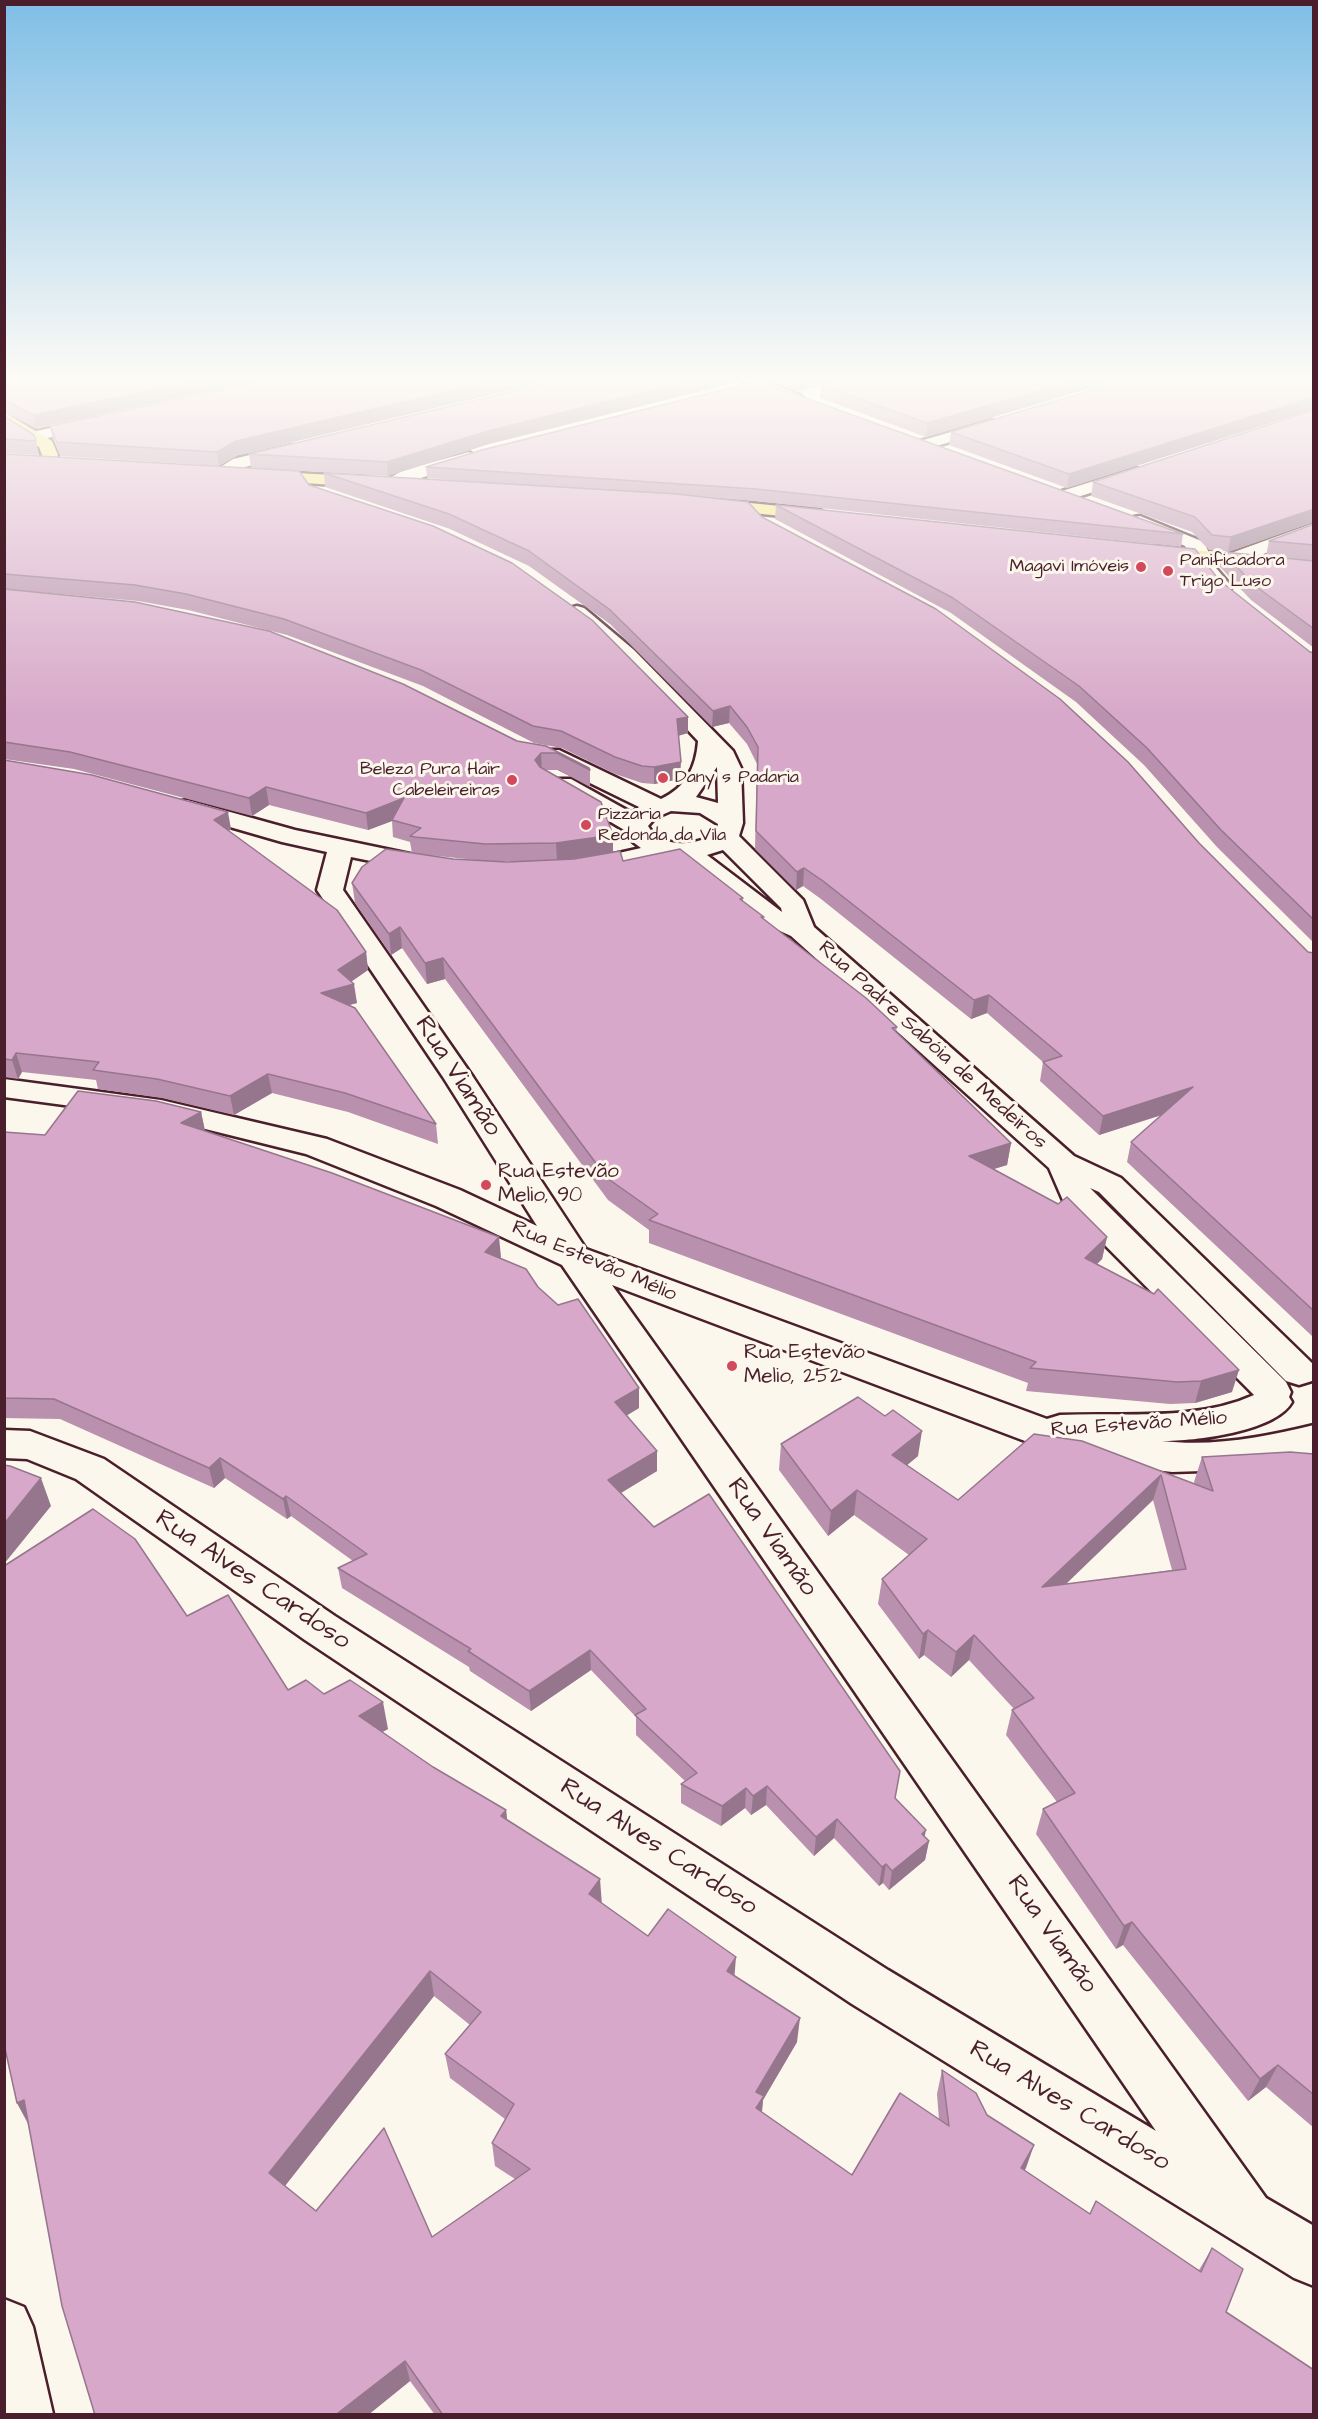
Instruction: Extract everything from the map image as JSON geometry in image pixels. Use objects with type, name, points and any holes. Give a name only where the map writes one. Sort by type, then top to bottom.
[{"type":"main road","points":[[689,502],[833,517]]},
{"type":"main road","points":[[1136,550],[1314,569]]},
{"type":"street","points":[[315,490],[335,500]]},
{"type":"street","points":[[1073,490],[1062,493],[1089,503]]},
{"type":"street","points":[[755,508],[759,517],[778,531]]},
{"type":"street","points":[[1122,514],[1184,538],[1197,546],[1210,574],[1233,597]]},
{"type":"street","points":[[1230,560],[1314,528]]},
{"type":"street","points":[[560,598],[627,654],[721,751],[729,768],[728,831],[701,849],[678,850],[609,864],[556,865],[637,829]]},
{"type":"street","points":[[637,829],[639,818],[687,795],[705,773],[710,740]]},
{"type":"street","points":[[637,829],[531,766],[528,754],[553,755],[665,806]]},
{"type":"street","points":[[161,800],[291,837],[439,865]]},
{"type":"street","name":"Rua Padre Sabóia de Medeiros","points":[[665,806],[687,804],[716,810],[728,831],[794,906],[801,930]]},
{"type":"street","name":"Rua Padre Sabóia de Medeiros","points":[[637,829],[650,843],[678,850],[765,914],[801,930],[1064,1163],[1077,1197],[1290,1384],[1278,1414],[1289,1424],[1314,1437]]},
{"type":"street","name":"Rua Viamão","points":[[341,848],[330,890],[458,1077],[574,1257],[1246,2215]]},
{"type":"street","name":"Rua Estevão Mélio","points":[[4,1088],[161,1109],[316,1146],[448,1198],[574,1257],[773,1334],[1038,1431],[1105,1450],[1172,1456],[1232,1455],[1276,1449],[1314,1437]]},
{"type":"street","name":"Rua Estevão Mélio","points":[[1038,1431],[1104,1426],[1204,1425],[1252,1414],[1290,1384]]},
{"type":"street","name":"Rua Alves Cardoso","points":[[4,1444],[30,1445],[90,1469],[320,1628],[850,1974],[1314,2258]]},
{"type":"street","points":[[4,2327],[24,2415]]},
{"type":"building","points":[[4,490],[324,490],[433,526],[512,563],[592,620],[688,717],[677,719],[681,762],[654,767],[642,766],[615,757],[561,731],[533,726],[421,670],[284,619],[186,594],[135,585],[4,574]]},
{"type":"building","points":[[375,490],[608,490],[677,494],[748,502],[762,517],[936,609],[1060,699],[1128,762],[1199,843],[1308,952],[1314,953],[1314,1311],[1131,1142],[1193,1087],[1103,1116],[1043,1062],[1062,1056],[989,995],[974,1000],[823,881],[804,868],[797,872],[756,831],[758,747],[747,727],[730,706],[713,711],[609,609],[529,551],[449,514]]},
{"type":"building","points":[[764,490],[1060,490],[1183,534]]},
{"type":"building","points":[[1116,490],[1314,490],[1314,509],[1231,537],[1212,535],[1195,517]]},
{"type":"building","points":[[776,505],[1195,549],[1219,580],[1314,653],[1314,920],[1221,830],[1147,748],[1079,686],[953,598]]},
{"type":"building","points":[[1314,524],[1314,545],[1269,541]]},
{"type":"building","points":[[1223,552],[1314,561],[1314,629],[1254,585]]},
{"type":"building","points":[[4,589],[135,602],[269,631],[403,684],[517,741],[546,746],[589,768],[590,770],[557,753],[541,753],[535,760],[540,767],[601,802],[613,835],[556,843],[485,844],[415,837],[410,836],[421,828],[392,820],[404,798],[366,813],[266,787],[249,798],[70,752],[4,742]]},
{"type":"building","points":[[4,760],[92,775],[228,812],[214,820],[337,910],[366,952],[338,970],[354,984],[321,993],[355,1008],[436,1124],[345,1093],[268,1074],[230,1096],[157,1079],[93,1070],[99,1062],[16,1053],[12,1060],[4,1059]]},
{"type":"building","points":[[386,849],[453,859],[507,862],[574,859],[620,851],[623,861],[680,849],[764,917],[761,917],[866,998],[897,1027],[892,1028],[1011,1143],[969,1156],[1058,1204],[1067,1197],[1107,1237],[1085,1258],[1154,1294],[1158,1289],[1239,1370],[1201,1381],[1177,1382],[1030,1368],[1036,1362],[649,1220],[658,1214],[607,1178],[443,958],[425,963],[400,927],[389,934],[352,883],[362,867]]},
{"type":"building","points":[[78,1091],[156,1101],[201,1112],[181,1123],[332,1173],[499,1237],[485,1252],[526,1269],[538,1287],[558,1305],[578,1299],[639,1388],[615,1402],[657,1451],[608,1480],[654,1527],[709,1494],[900,1771],[895,1798],[926,1830],[922,1834],[929,1841],[892,1871],[886,1864],[882,1867],[837,1819],[816,1837],[767,1786],[753,1796],[746,1788],[722,1806],[681,1784],[697,1773],[635,1715],[646,1709],[590,1650],[529,1691],[468,1651],[471,1649],[338,1568],[367,1554],[286,1496],[283,1499],[220,1458],[209,1468],[54,1399],[4,1398],[4,1132],[45,1135]]},
{"type":"building","points":[[858,1397],[885,1416],[893,1410],[922,1431],[892,1455],[958,1500],[1034,1434],[1082,1441],[1213,1491],[1202,1457],[1290,1452],[1314,1454],[1314,2095],[1278,2065],[1260,2079],[1132,1922],[1124,1926],[1043,1809],[1075,1793],[1012,1710],[1034,1698],[974,1635],[956,1652],[928,1630],[923,1634],[882,1579],[927,1539],[857,1490],[831,1511],[781,1444]],"holes":[[[1161,1475],[1186,1569],[1042,1587]]]},
{"type":"building","points":[[4,1465],[41,1478],[4,1524]]},
{"type":"building","points":[[93,1509],[135,1539],[187,1616],[228,1595],[288,1690],[306,1680],[324,1694],[350,1680],[383,1702],[359,1716],[433,1767],[506,1810],[501,1816],[600,1879],[589,1894],[648,1936],[668,1909],[736,1957],[727,1971],[800,2018],[756,2092],[764,2096],[756,2108],[852,2175],[900,2093],[949,2126],[942,2070],[976,2093],[987,2115],[1034,2145],[1021,2168],[1090,2214],[1096,2201],[1201,2272],[1212,2248],[1243,2269],[1226,2312],[1314,2370],[1314,2415],[443,2415],[405,2361],[338,2413],[339,2415],[95,2415],[62,2306],[24,2100],[17,2103],[4,2044],[4,1566]],"holes":[[[430,1971],[481,2012],[445,2054],[514,2104],[492,2143],[530,2169],[432,2237],[384,2128],[316,2211],[269,2173]]]},
{"type":"place","name":"Magavi Imóveis","points":[[1141,567]]},
{"type":"place","name":"Panificadora Trigo Luso","points":[[1168,571]]},
{"type":"place","name":"Dany s Padaria","points":[[663,778]]},
{"type":"place","name":"Beleza Pura Hair Cabeleireiras","points":[[512,780]]},
{"type":"place","name":"Pizzaria Redonda da Vila","points":[[586,825]]},
{"type":"place","name":"Rua Estevão Melio, 90","points":[[486,1185]]},
{"type":"place","name":"Rua Estevão Melio, 252","points":[[732,1366]]}]
